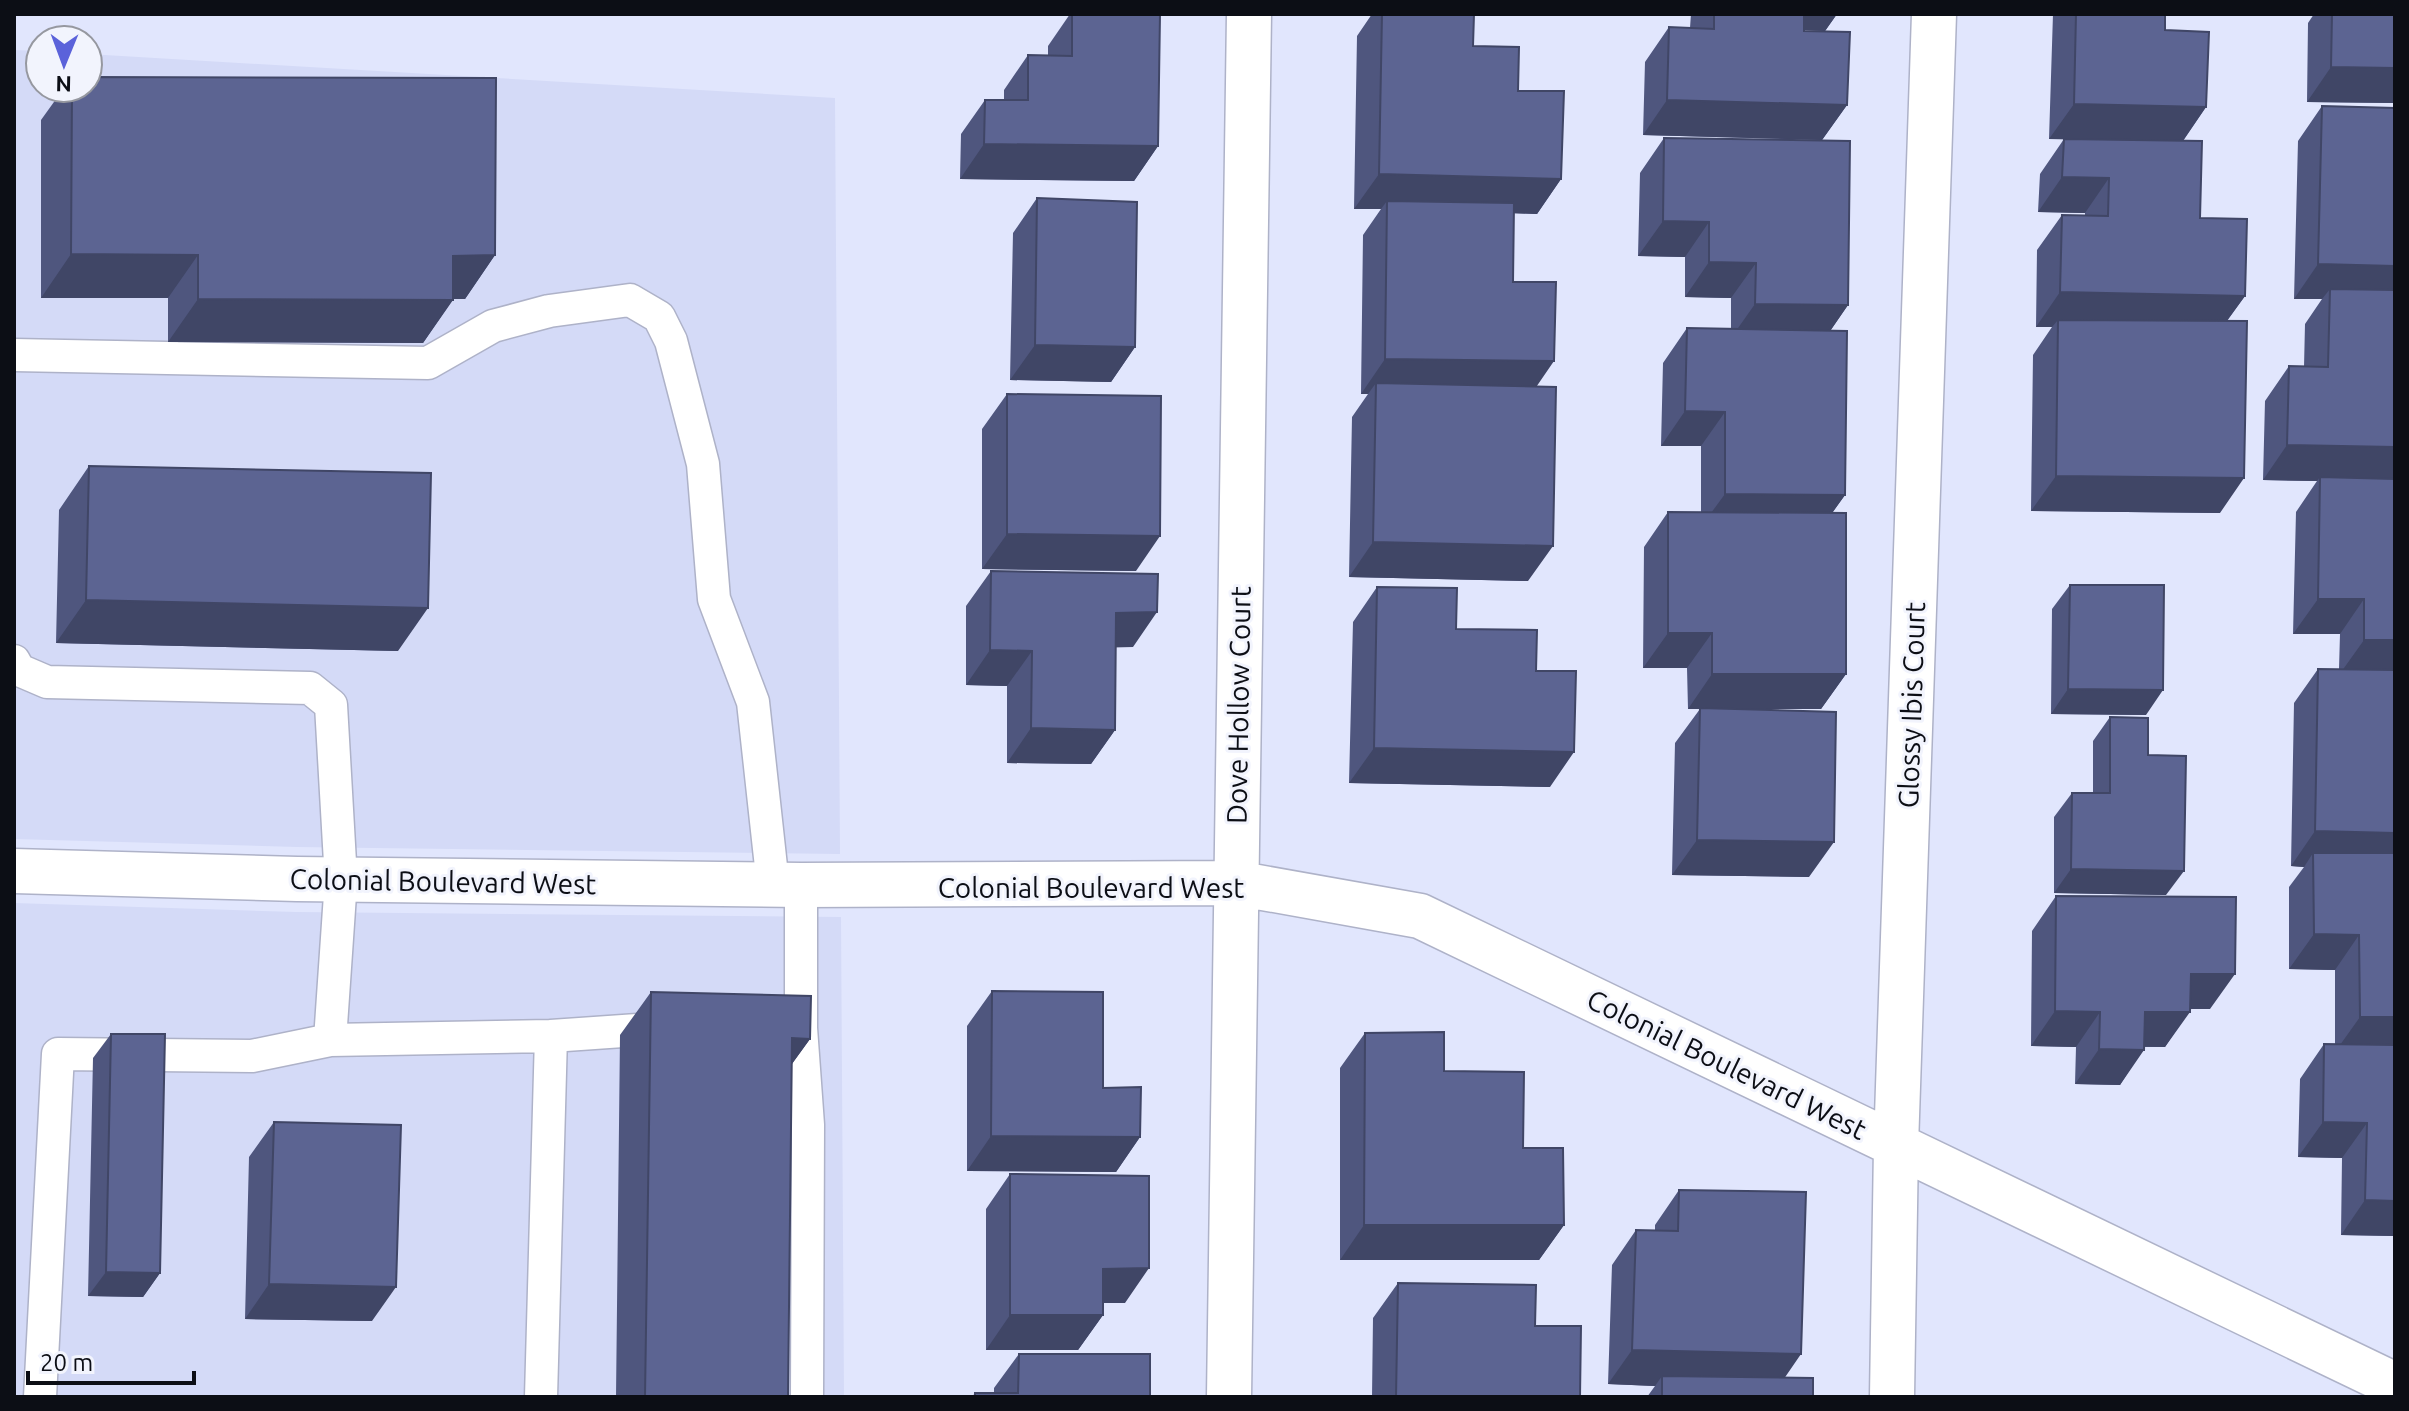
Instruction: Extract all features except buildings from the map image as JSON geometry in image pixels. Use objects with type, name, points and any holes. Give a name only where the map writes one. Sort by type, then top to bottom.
[{"type":"street","name":"Dove Hollow Court","points":[[1229,1397],[1249,14]]},
{"type":"street","name":"Glossy Ibis Court","points":[[1892,1397],[1896,1146],[1934,14]]},
{"type":"street","name":"Colonial Boulevard West","points":[[14,871],[341,880],[787,885],[1235,883],[1420,916],[2395,1385]]},
{"type":"lane","points":[[14,355],[428,363],[493,326],[549,311],[630,300],[659,317],[671,341],[703,464],[714,599],[753,702],[787,885],[787,1028],[808,1125],[807,1397]]},
{"type":"lane","points":[[14,661],[19,670],[47,682],[310,688],[331,705],[341,880],[330,1040]]},
{"type":"lane","points":[[40,1397],[58,1054],[252,1056],[330,1040],[551,1036],[699,1028]]},
{"type":"lane","points":[[541,1397],[551,1036]]},
{"type":"shaded area","points":[[14,50],[24,50],[24,104],[104,104],[104,55],[835,98],[840,854],[297,847],[14,839]]},
{"type":"shaded area","points":[[14,903],[296,912],[841,917],[844,1397],[14,1397]]}]
